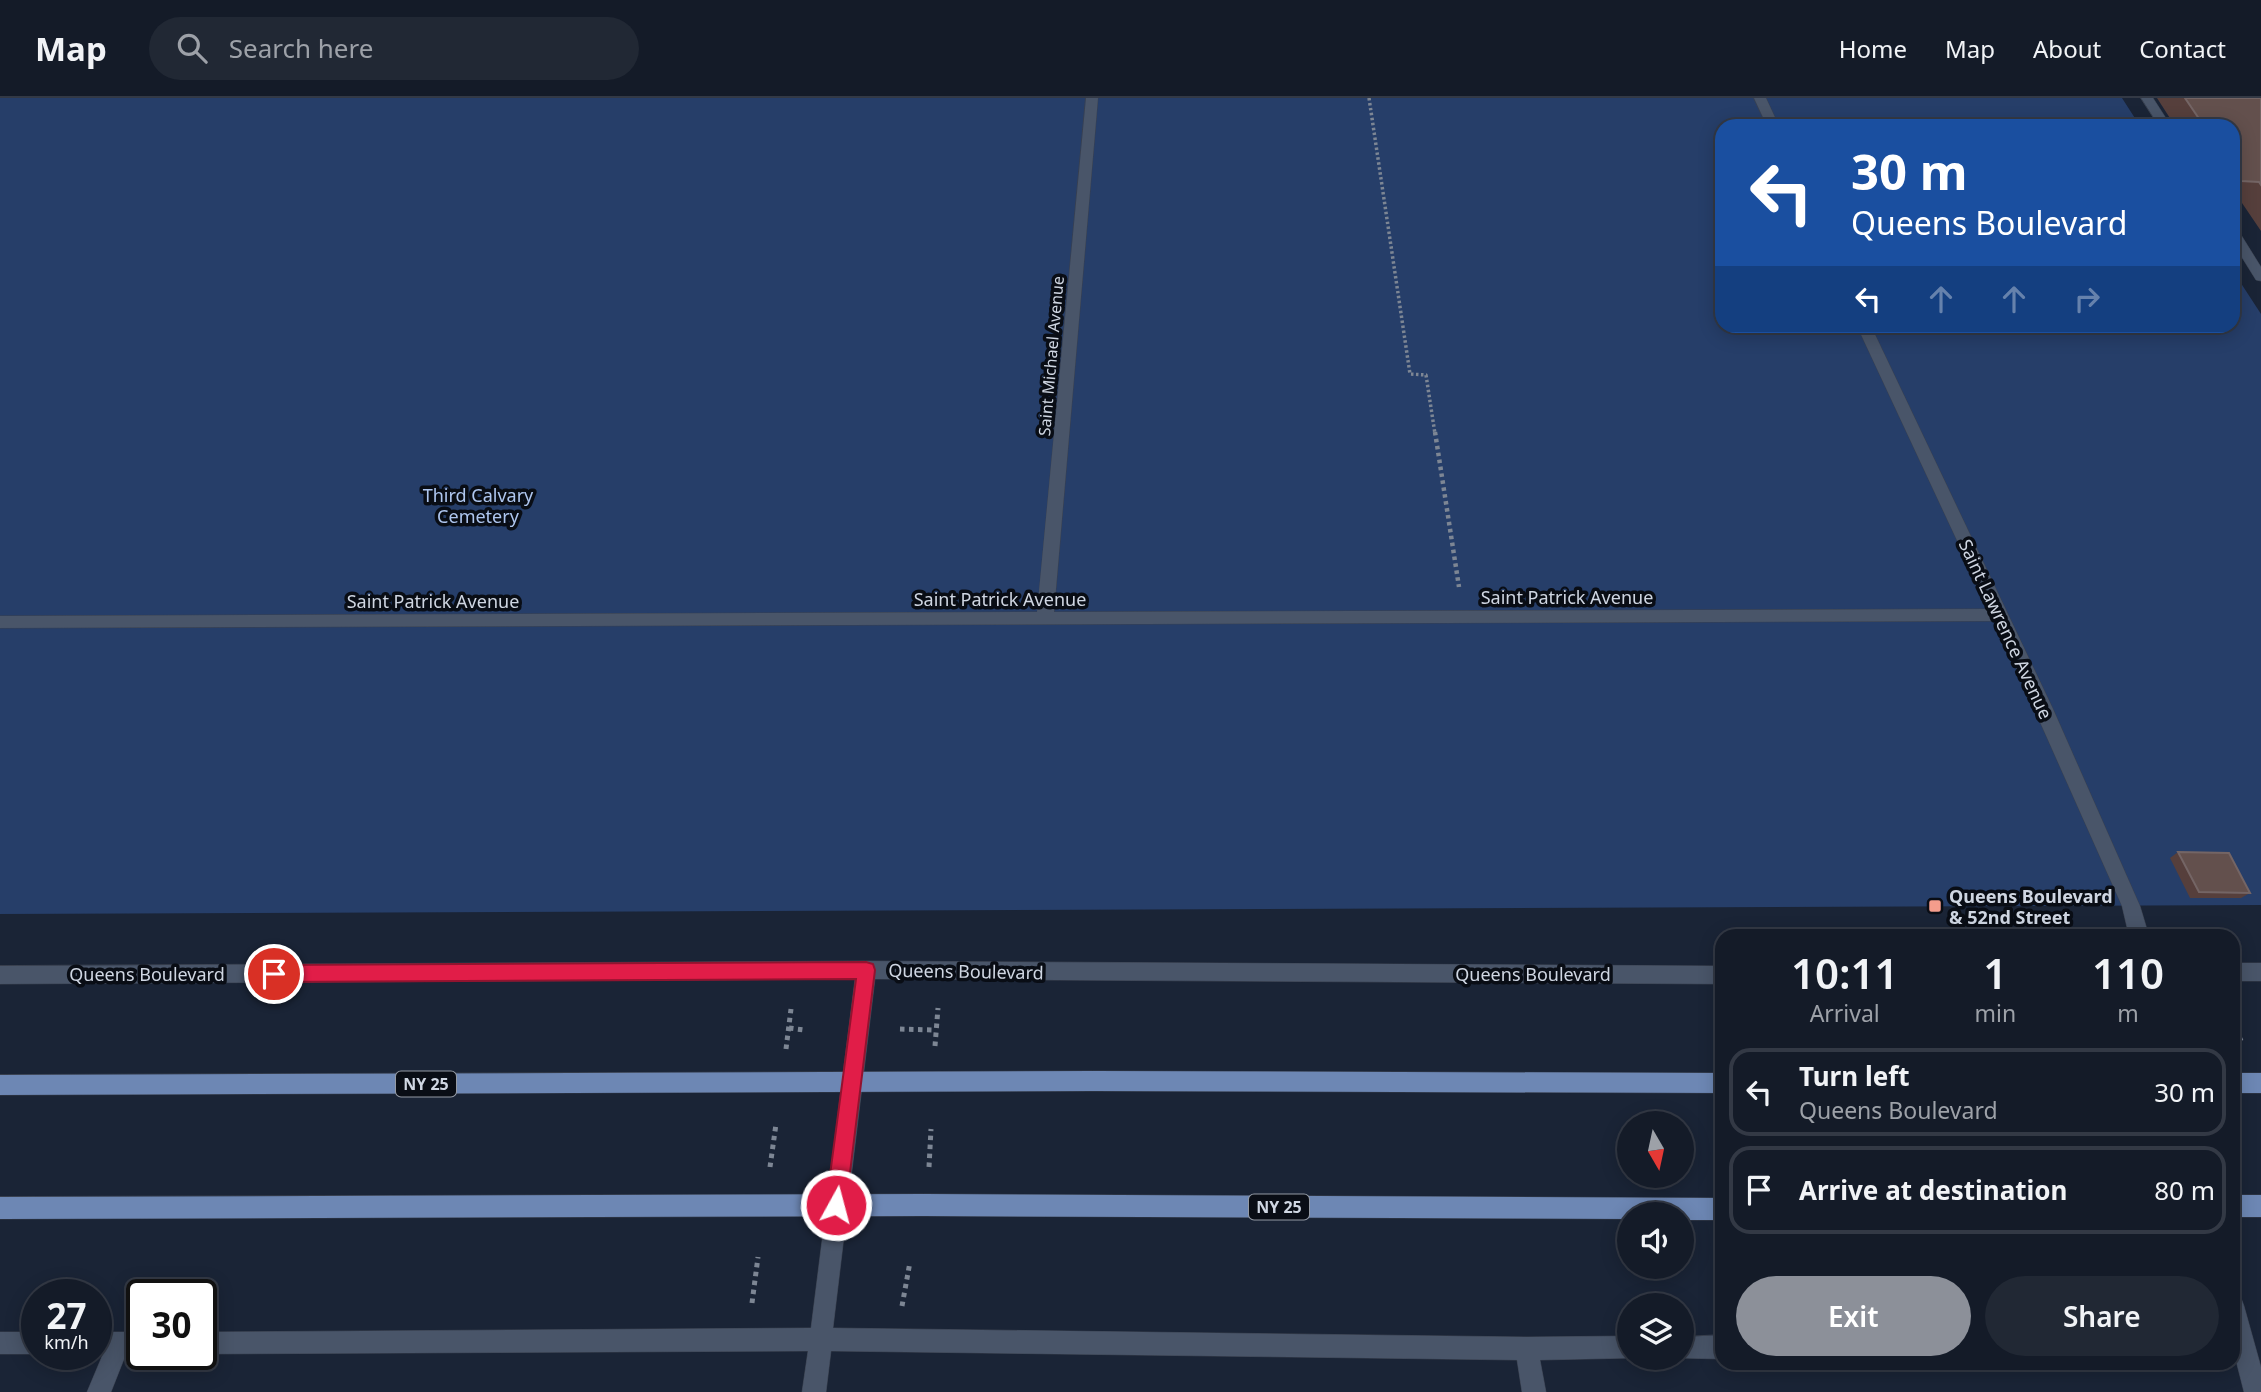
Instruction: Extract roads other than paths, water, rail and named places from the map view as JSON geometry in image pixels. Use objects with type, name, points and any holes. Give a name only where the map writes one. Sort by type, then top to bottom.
[{"type":"main road","name":"NY 25","points":[[0,1085],[1715,1083]]},
{"type":"main road","points":[[2240,1083],[2261,1083]]},
{"type":"main road","name":"NY 25","points":[[0,1208],[836,1205],[1715,1209]]},
{"type":"main road","points":[[2240,1206],[2261,1206]]},
{"type":"street","name":"Saint Michael Avenue","points":[[1045,618],[1092,98]]},
{"type":"street","points":[[1760,98],[1770,119]]},
{"type":"street","points":[[2147,98],[2160,119]]},
{"type":"street","points":[[2240,244],[2261,276]]},
{"type":"street","name":"Saint Lawrence Avenue","points":[[1867,333],[2000,615],[2131,906],[2137,929]]},
{"type":"street","name":"Saint Patrick Avenue","points":[[0,622],[2000,615]]},
{"type":"street","points":[[814,1392],[866,970]]},
{"type":"street","name":"Queens Boulevard","points":[[0,975],[866,970],[1715,975]]},
{"type":"street","points":[[2240,972],[2261,972]]},
{"type":"street","points":[[217,1343],[820,1339],[1617,1348]]},
{"type":"street","points":[[2245,1342],[2256,1392]]},
{"type":"street","points":[[0,1343],[21,1343]]},
{"type":"street","points":[[99,1392],[119,1343]]},
{"type":"street","points":[[1694,1348],[1715,1348]]},
{"type":"street","points":[[1527,1349],[1534,1392]]},
{"type":"place","name":"Queens Boulevard & 52nd Street","points":[[1935,906]]},
{"type":"park label","name":"Third Calvary Cemetery","points":[[478,505]]}]
